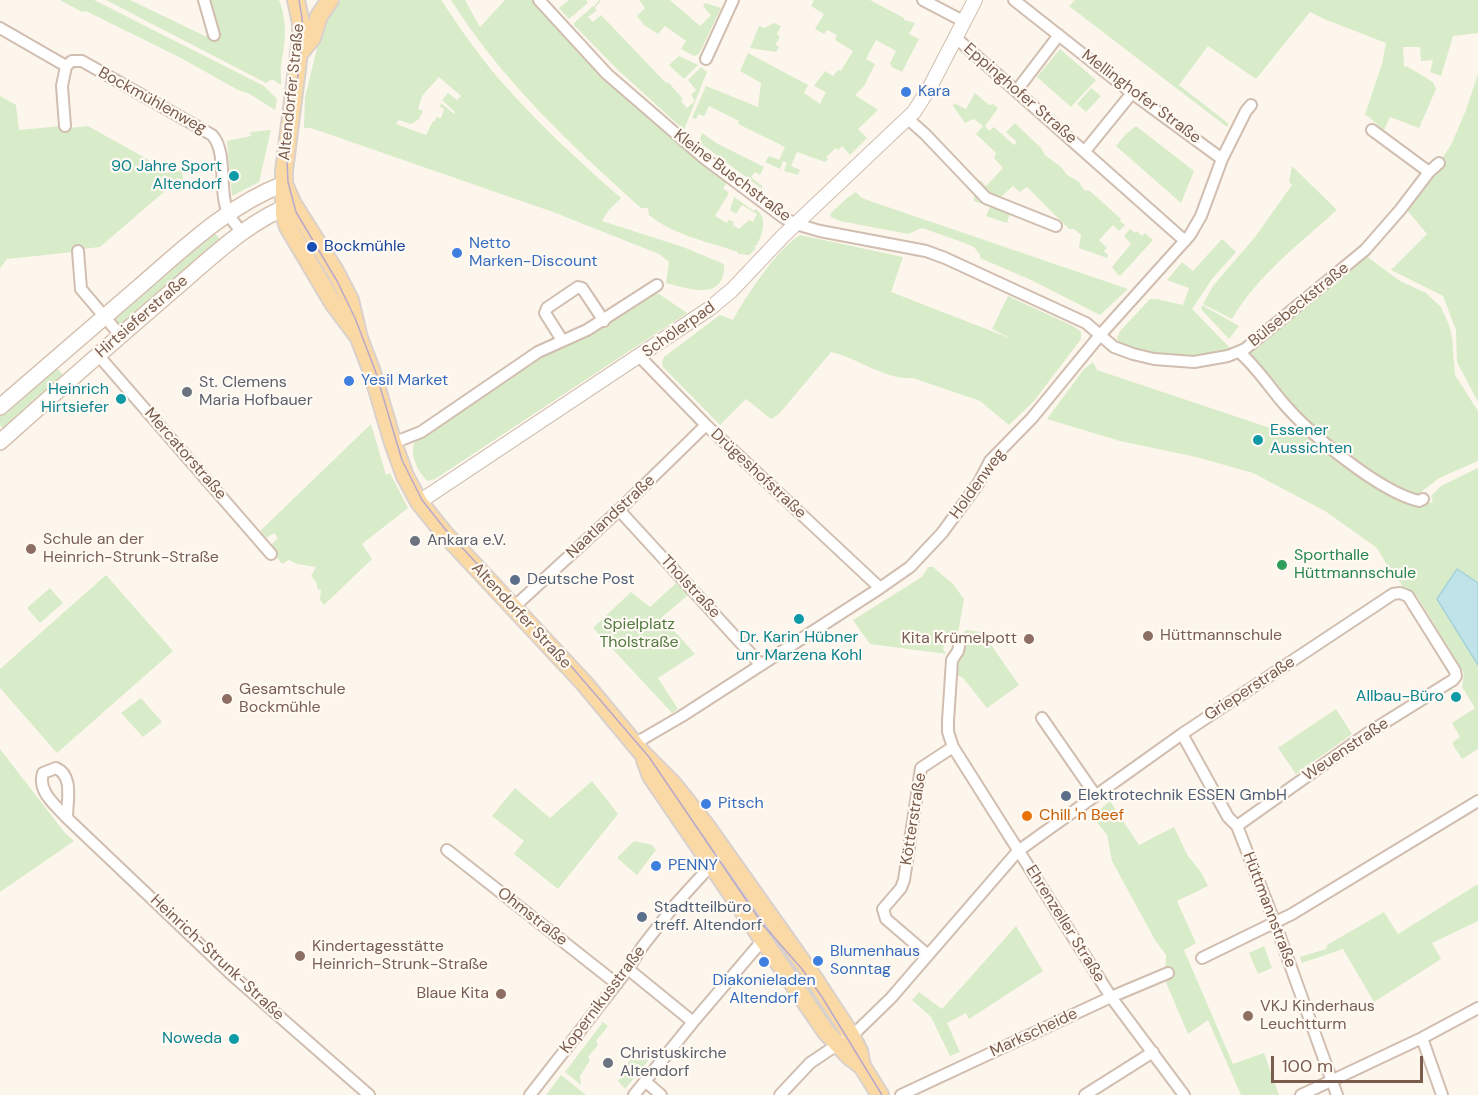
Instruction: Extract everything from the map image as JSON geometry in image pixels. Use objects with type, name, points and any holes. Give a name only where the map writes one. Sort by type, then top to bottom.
[{"type":"main road","name":"Altendorfer Straße","points":[[297,0],[301,29],[284,184],[288,206],[288,227],[333,303],[359,338],[405,476],[419,502],[444,533],[584,683],[638,749],[673,784],[724,851],[813,977],[844,1039]]},
{"type":"main road","points":[[299,54],[312,38],[319,16],[330,0]]},
{"type":"main road","name":"Hirtsieferstraße","points":[[0,407],[228,213],[284,184]]},
{"type":"main road","name":"Hirtsieferstraße","points":[[0,442],[120,335],[242,232],[264,217],[288,206]]},
{"type":"main road","name":"Altendorfer Straße","points":[[638,749],[651,777],[762,941],[826,1032],[844,1039],[859,1051],[862,1066],[880,1095]]},
{"type":"street","points":[[204,0],[214,35]]},
{"type":"street","name":"Kleine Buschstraße","points":[[539,0],[607,74],[681,140],[784,218],[796,224],[843,236],[926,250],[1086,323],[1101,334]]},
{"type":"street","points":[[706,59],[733,0]]},
{"type":"street","points":[[923,0],[963,21]]},
{"type":"street","name":"Schölerpad","points":[[419,502],[640,357],[720,301],[796,224],[908,119],[925,98],[975,0]]},
{"type":"street","name":"Mellinghofer Straße","points":[[1014,0],[1132,93],[1222,159]]},
{"type":"street","name":"Bockmühlenweg","points":[[0,28],[66,66],[72,61],[82,61],[212,135],[218,142],[224,199],[228,213],[242,232]]},
{"type":"street","points":[[1017,90],[1059,35]]},
{"type":"street","name":"Eppinghofer Straße","points":[[955,37],[1185,241]]},
{"type":"street","points":[[65,126],[62,86],[66,66]]},
{"type":"street","name":"Eppinghofer Straße","points":[[1085,150],[1132,93]]},
{"type":"street","name":"Holdenweg","points":[[638,749],[910,567],[942,533],[978,483],[990,461],[1032,418],[1101,334],[1185,241],[1202,216],[1222,159],[1251,105]]},
{"type":"street","points":[[908,119],[986,198],[1056,226]]},
{"type":"street","points":[[1372,129],[1429,172]]},
{"type":"street","name":"Bülsebeckstraße","points":[[1101,334],[1114,346],[1154,359],[1194,362],[1239,352],[1365,250],[1439,163]]},
{"type":"street","points":[[78,251],[81,290],[120,335]]},
{"type":"street","points":[[393,443],[421,432],[538,352],[604,321],[657,285]]},
{"type":"street","points":[[562,340],[545,313],[547,308],[578,287],[582,288],[604,321]]},
{"type":"street","points":[[1239,352],[1251,362],[1286,406],[1332,450],[1369,476],[1407,497],[1419,501],[1423,499]]},
{"type":"street","name":"Mercatorstraße","points":[[98,355],[271,555]]},
{"type":"street","name":"Drügeshofstraße","points":[[640,357],[706,425],[880,588]]},
{"type":"street","name":"Naatlandstraße","points":[[514,607],[619,510],[706,425]]},
{"type":"street","name":"Tholstraße","points":[[619,510],[761,665]]},
{"type":"street","name":"Grieperstraße","points":[[780,1095],[810,1063],[844,1039],[891,998],[1018,851],[1182,734],[1393,594],[1400,593],[1408,596],[1456,676]]},
{"type":"street","points":[[953,747],[948,732],[952,660],[958,651],[960,641]]},
{"type":"street","name":"Weuenstraße","points":[[1237,826],[1368,734],[1456,676]]},
{"type":"street","points":[[1042,718],[1096,796]]},
{"type":"street","name":"Hüttmannstraße","points":[[1182,734],[1228,817],[1237,826],[1275,922],[1337,1095]]},
{"type":"street","name":"Ehrenzeller Straße","points":[[953,747],[1111,997],[1184,1095]]},
{"type":"street","name":"Kötterstraße","points":[[928,955],[886,919],[883,909],[901,888],[904,880],[921,768],[953,747]]},
{"type":"street","name":"Heinrich-Strunk-Straße","points":[[67,818],[68,780],[66,774],[56,768],[46,771],[43,773],[41,784],[45,794],[67,818],[232,975],[366,1094]]},
{"type":"street","points":[[1202,958],[1292,914],[1478,801]]},
{"type":"street","name":"Ohmstraße","points":[[447,850],[617,984]]},
{"type":"street","name":"Kopernikusstraße","points":[[530,1095],[617,984],[661,922],[724,851]]},
{"type":"street","points":[[634,1095],[762,941]]},
{"type":"street","points":[[628,969],[693,1022]]},
{"type":"street","name":"Markscheide","points":[[901,1095],[1111,997],[1168,973]]},
{"type":"street","points":[[1301,1095],[1422,1038],[1478,1008]]},
{"type":"street","points":[[1422,1038],[1442,1095]]},
{"type":"street","points":[[1085,1095],[1153,1052]]},
{"type":"street","points":[[646,1082],[661,1095]]},
{"type":"green space","points":[[60,0],[94,0],[264,86],[277,99],[275,110],[248,93],[238,90],[181,58]]},
{"type":"green space","points":[[106,0],[130,0],[205,36],[218,32],[209,0],[279,0],[284,17],[285,33],[281,85],[272,79],[266,83]]},
{"type":"green space","points":[[341,0],[441,0],[481,57],[508,89],[535,118],[621,198],[602,221],[683,247],[724,264],[723,276],[719,284],[704,290],[695,290],[666,283],[669,262],[659,254],[553,212],[311,128],[304,128],[305,97],[322,28],[333,8]],"holes":[[[439,77],[461,96],[457,100],[448,93],[442,100],[455,112],[454,114],[441,103],[440,107],[444,109],[441,118],[436,117],[426,135],[396,124],[399,120],[411,124],[419,119],[423,111],[418,109],[422,96]]]},
{"type":"green space","points":[[451,0],[465,0],[480,27],[505,0],[533,0],[625,97],[727,183],[723,188],[729,193],[715,216],[727,223],[729,220],[734,222],[733,225],[739,229],[749,220],[753,222],[757,214],[742,205],[736,214],[730,210],[734,197],[760,213],[763,227],[756,246],[753,245],[756,248],[749,255],[738,254],[738,252],[680,233],[649,215],[648,208],[641,208],[538,110],[492,58]]},
{"type":"green space","points":[[569,0],[586,0],[588,3],[569,19],[559,8]]},
{"type":"green space","points":[[601,0],[595,8],[597,10],[588,17],[593,22],[601,15],[666,83],[668,82],[683,99],[681,101],[687,108],[695,101],[691,95],[696,90],[688,80],[701,67],[707,72],[684,130],[619,71],[574,25]]},
{"type":"green space","points":[[639,0],[670,0],[700,26],[711,15],[703,6],[705,3],[721,8],[699,54],[694,56],[681,49],[686,41],[665,26],[658,34],[644,25],[637,16],[645,8]]},
{"type":"green space","points":[[814,0],[870,0],[904,20],[915,23],[909,34],[919,39],[902,72],[892,67],[890,63],[896,51],[876,40],[866,59],[875,64],[864,86],[855,95],[878,110],[858,129],[867,138],[850,155],[842,146],[838,150],[836,148],[826,157],[828,159],[825,162],[797,152],[791,166],[800,170],[798,175],[784,171],[787,163],[783,161],[780,169],[765,162],[769,156],[779,160],[785,147],[738,124],[739,121],[709,106],[704,116],[699,114],[696,119],[692,118],[706,86],[758,107],[761,83],[740,71],[748,53],[808,85],[804,93],[820,104],[826,92],[814,86],[825,71],[833,76],[838,70],[841,71],[853,51],[835,40],[837,35],[827,30],[824,34],[815,29],[824,14],[811,6]]},
{"type":"green space","points":[[1075,0],[1478,0],[1478,33],[1453,36],[1441,76],[1430,72],[1433,60],[1421,61],[1420,47],[1403,47],[1404,66],[1433,82],[1436,89],[1419,128],[1390,117],[1384,130],[1365,114],[1382,64],[1386,43],[1310,12],[1256,79],[1208,46],[1179,85],[1229,124],[1227,127],[1069,6]]},
{"type":"green space","points":[[774,23],[781,26],[777,34],[780,37],[775,45],[779,47],[776,52],[750,48],[759,26],[764,28]]},
{"type":"green space","points":[[1060,49],[1096,80],[1071,107],[1037,77]]},
{"type":"green space","points":[[679,56],[698,65],[684,79],[669,65]]},
{"type":"green space","points":[[1478,74],[1478,402],[1457,362],[1456,330],[1443,296],[1391,270],[1427,234],[1407,210],[1451,145]]},
{"type":"green space","points":[[1091,88],[1101,96],[1086,112],[1077,104]]},
{"type":"green space","points":[[975,93],[989,105],[993,104],[998,108],[985,126],[989,131],[994,127],[1014,145],[1017,142],[1006,132],[1015,123],[1067,175],[1079,182],[1084,190],[1090,191],[1121,219],[1120,221],[1125,225],[1119,231],[1113,225],[1099,240],[1107,248],[1104,251],[1108,255],[1107,258],[1079,248],[1081,235],[1074,229],[1069,229],[1027,187],[1020,192],[1013,186],[994,203],[1011,210],[1007,223],[986,216],[990,207],[974,201],[974,185],[980,180],[986,186],[1003,168],[994,158],[996,153],[976,134],[983,126],[974,119],[965,123],[953,106],[954,103],[966,109]]},
{"type":"green space","points":[[0,96],[16,105],[19,130],[88,126],[163,168],[164,173],[182,171],[184,183],[165,185],[165,191],[100,247],[7,259],[0,268]]},
{"type":"green space","points":[[1136,126],[1194,171],[1181,203],[1116,146]]},
{"type":"green space","points":[[271,130],[259,182],[232,196],[227,141],[251,136],[250,132]]},
{"type":"green space","points":[[702,133],[718,144],[764,167],[760,175],[755,172],[751,177],[762,186],[762,189],[699,142]]},
{"type":"green space","points":[[1292,166],[1337,210],[1267,274],[1242,303],[1232,319],[1203,304],[1213,286],[1255,237],[1292,185],[1289,182]]},
{"type":"green space","points":[[856,192],[862,198],[870,201],[1128,289],[1100,315],[1031,280],[980,258],[974,247],[962,242],[922,228],[908,234],[840,221],[831,217],[830,214]]},
{"type":"green space","points":[[1130,229],[1142,236],[1145,233],[1153,240],[1121,275],[1118,275],[1112,267],[1131,244],[1124,236]]},
{"type":"green space","points":[[212,230],[222,241],[122,328],[113,316]]},
{"type":"green space","points":[[800,235],[903,257],[891,292],[1012,339],[992,329],[1008,296],[1075,327],[1081,332],[1081,339],[1034,401],[1009,425],[980,401],[913,378],[892,376],[831,352],[779,414],[771,419],[746,399],[720,425],[663,367],[664,357],[720,315],[733,320],[772,262],[791,241]]},
{"type":"green space","points":[[1222,239],[1236,252],[1212,279],[1192,309],[1231,349],[1189,357],[1146,352],[1119,343],[1117,338],[1120,331],[1150,299],[1183,305],[1189,288],[1167,280],[1182,262],[1193,271]]},
{"type":"green space","points":[[1366,256],[1400,281],[1426,293],[1441,307],[1452,337],[1455,375],[1478,411],[1478,461],[1439,478],[1416,496],[1354,459],[1317,430],[1284,397],[1258,366],[1250,352],[1251,348]]},
{"type":"green space","points":[[653,293],[659,294],[687,313],[435,479],[428,481],[421,474],[414,457],[415,442],[548,352],[580,340]]},
{"type":"green space","points":[[1202,305],[1239,326],[1229,339],[1201,309]]},
{"type":"green space","points":[[1093,362],[1097,370],[1291,435],[1306,432],[1420,505],[1433,502],[1431,496],[1441,486],[1478,468],[1478,749],[1462,759],[1453,745],[1453,742],[1460,737],[1452,723],[1475,708],[1462,687],[1464,673],[1417,596],[1401,586],[1402,584],[1394,577],[1377,548],[1325,511],[1253,473],[1196,457],[1120,441],[1047,419],[1084,369]]},
{"type":"green space","points":[[55,366],[65,377],[4,430],[0,425],[0,414]]},
{"type":"green space","points":[[371,424],[386,475],[390,473],[408,508],[362,544],[372,559],[324,605],[320,600],[321,590],[318,590],[311,576],[316,567],[297,564],[289,560],[282,564],[269,547],[278,538],[274,533],[266,538],[260,531]]},
{"type":"green space","points":[[928,567],[933,567],[953,584],[964,599],[957,639],[944,645],[943,649],[946,654],[870,644],[853,620],[922,577]]},
{"type":"green space","points":[[106,575],[173,651],[57,753],[0,688],[0,669]]},
{"type":"green space","name":"Spielplatz Tholstraße","points":[[676,583],[688,595],[662,617],[695,654],[658,678],[678,709],[672,713],[593,628],[631,592],[650,607]]},
{"type":"green space","points":[[50,588],[63,603],[40,623],[27,608]]},
{"type":"green space","points":[[966,630],[982,632],[1019,685],[987,708],[963,678],[952,673],[963,633]]},
{"type":"green space","points":[[141,698],[162,722],[143,737],[121,713]]},
{"type":"green space","points":[[1336,709],[1352,734],[1296,774],[1278,748]]},
{"type":"green space","points":[[0,749],[65,833],[74,841],[0,892]]},
{"type":"green space","points":[[592,781],[618,814],[558,889],[514,854],[524,841],[492,816],[515,788],[550,818]]},
{"type":"green space","points":[[1110,801],[1139,845],[1174,827],[1188,856],[1201,872],[1208,886],[1177,901],[1196,943],[1184,950],[1233,1064],[1264,1053],[1279,1095],[1241,1095],[1208,1020],[1188,1034],[1165,980],[1166,955],[1155,940],[1112,861],[1107,835],[1092,816]]},
{"type":"green space","points":[[634,841],[652,845],[656,850],[637,875],[617,858]]},
{"type":"green space","points":[[1478,884],[1478,921],[1432,943],[1441,959],[1374,1002],[1343,949],[1302,963],[1300,957],[1326,949],[1327,945],[1384,912],[1398,934]]},
{"type":"green space","points":[[1016,926],[1043,971],[969,1019],[966,1013],[947,1023],[960,1052],[950,1056],[931,1017],[912,1000],[919,992],[942,1009]]},
{"type":"green space","points":[[1264,946],[1272,968],[1258,974],[1249,953]]},
{"type":"green space","points":[[603,1022],[608,1026],[596,1041],[598,1045],[588,1057],[590,1060],[580,1076],[581,1085],[565,1072]]},
{"type":"green space","points":[[644,1050],[652,1056],[625,1089],[618,1081],[629,1067],[626,1065],[637,1053]]},
{"type":"green space","points":[[561,1075],[586,1095],[546,1095]]},
{"type":"water","points":[[1457,569],[1478,583],[1478,665],[1437,599]]},
{"type":"tram line","points":[[299,0],[303,35],[287,161],[288,182],[296,212],[337,281],[355,318],[375,370],[402,460],[422,500],[445,529],[571,666],[649,757],[764,926],[802,969],[822,997],[882,1095]]},
{"type":"place","name":"Kara","points":[[906,92]]},
{"type":"place","name":"90 Jahre Sport Altendorf","points":[[234,176]]},
{"type":"place","name":"Bockmühle","points":[[312,247]]},
{"type":"place","name":"Netto Marken-Discount","points":[[457,253]]},
{"type":"place","name":"Yesil Market","points":[[349,381]]},
{"type":"place","name":"St. Clemens Maria Hofbauer","points":[[187,392]]},
{"type":"place","name":"Heinrich Hirtsiefer","points":[[121,399]]},
{"type":"place","name":"Essener Aussichten","points":[[1258,440]]},
{"type":"place","name":"Ankara e.V.","points":[[415,541]]},
{"type":"place","name":"Schule an der Heinrich-Strunk-Straße","points":[[31,549]]},
{"type":"place","name":"Sporthalle Hüttmannschule","points":[[1282,565]]},
{"type":"place","name":"Deutsche Post","points":[[515,580]]},
{"type":"place","name":"Dr. Karin Hübner unr Marzena Kohl","points":[[799,619]]},
{"type":"place","name":"Hüttmannschule","points":[[1148,636]]},
{"type":"place","name":"Kita Krümelpott","points":[[1029,639]]},
{"type":"place","name":"Allbau-Büro","points":[[1456,697]]},
{"type":"place","name":"Gesamtschule Bockmühle","points":[[227,699]]},
{"type":"place","name":"Elektrotechnik ESSEN GmbH","points":[[1066,796]]},
{"type":"place","name":"Pitsch","points":[[706,804]]},
{"type":"place","name":"Chill 'n Beef","points":[[1027,816]]},
{"type":"place","name":"PENNY","points":[[656,866]]},
{"type":"place","name":"Stadtteilbüro treff. Altendorf","points":[[642,917]]},
{"type":"place","name":"Kindertagesstätte Heinrich-Strunk-Straße","points":[[300,956]]},
{"type":"place","name":"Blumenhaus Sonntag","points":[[818,961]]},
{"type":"place","name":"Diakonieladen Altendorf","points":[[764,962]]},
{"type":"place","name":"Blaue Kita","points":[[501,994]]},
{"type":"place","name":"VKJ Kinderhaus Leuchtturm","points":[[1248,1016]]},
{"type":"place","name":"Noweda","points":[[234,1039]]},
{"type":"place","name":"Christuskirche Altendorf","points":[[608,1063]]}]
